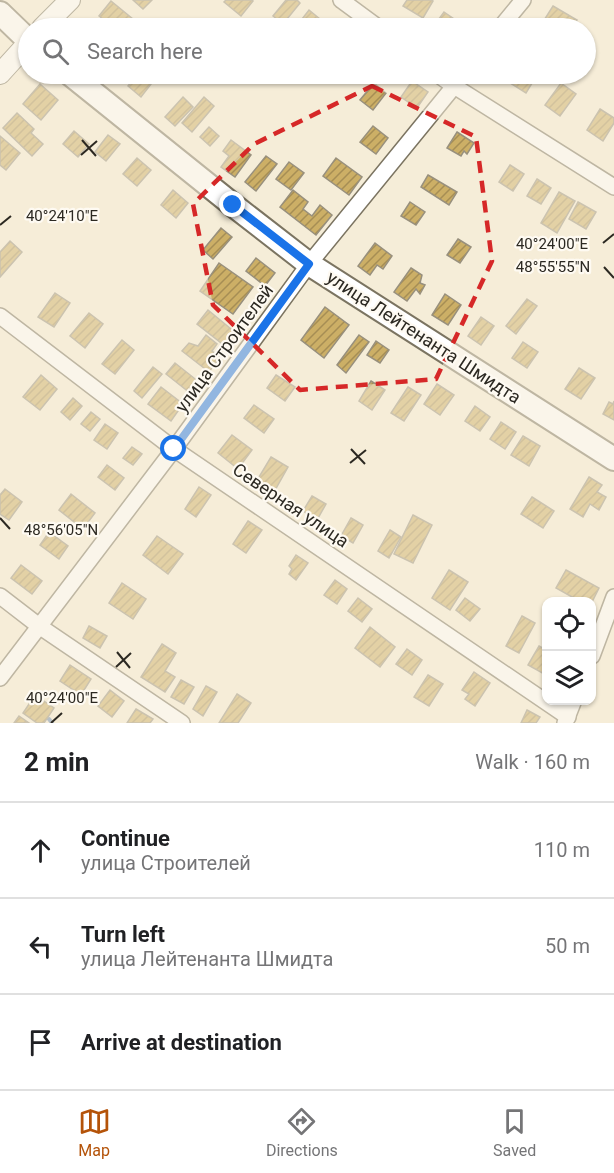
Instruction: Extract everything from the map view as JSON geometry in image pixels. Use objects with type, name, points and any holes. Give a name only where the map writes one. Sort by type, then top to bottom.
[{"type":"main road","points":[[0,13],[18,31]]},
{"type":"main road","name":"улица Лейтенанта Шмидта","points":[[82,84],[309,264],[614,459]]},
{"type":"street","points":[[52,18],[70,0]]},
{"type":"street","points":[[341,0],[365,18]]},
{"type":"street","points":[[508,18],[523,0]]},
{"type":"street","points":[[0,74],[18,53]]},
{"type":"street","points":[[451,84],[614,187]]},
{"type":"street","name":"улица Строителей","points":[[0,678],[174,449],[309,264],[454,86]]},
{"type":"street","name":"Северная улица","points":[[0,315],[174,449],[567,720]]},
{"type":"street","points":[[0,596],[39,626],[182,723]]},
{"type":"street","points":[[593,651],[614,597]]},
{"type":"street","points":[[567,720],[572,705]]},
{"type":"highlighted area","points":[[372,86],[476,137],[492,261],[436,379],[300,390],[213,305],[193,204],[254,144]]},
{"type":"building","points":[[133,0],[152,0],[143,9]]},
{"type":"building","points":[[226,0],[253,1],[241,16],[224,2]]},
{"type":"building","points":[[286,0],[297,0],[300,3],[288,18],[273,16]]},
{"type":"building","points":[[407,0],[433,1],[423,18],[403,6]]},
{"type":"building","points":[[111,1],[132,18],[102,18],[99,16]]},
{"type":"building","points":[[553,6],[574,18],[545,18]]},
{"type":"building","points":[[309,10],[319,18],[303,18]]},
{"type":"building","points":[[444,12],[453,18],[440,18]]},
{"type":"building","points":[[40,84],[58,100],[41,120],[23,104]]},
{"type":"building","points":[[130,84],[151,84],[141,97],[128,86]]},
{"type":"building","points":[[373,84],[386,93],[373,110],[360,100]]},
{"type":"building","points":[[410,84],[416,84],[428,92],[417,108],[401,97]]},
{"type":"building","points":[[512,84],[532,84],[526,93]]},
{"type":"building","points":[[560,84],[576,94],[560,116],[545,105]]},
{"type":"building","points":[[183,97],[193,107],[175,126],[165,117]]},
{"type":"building","points":[[204,97],[214,106],[192,132],[182,123]]},
{"type":"building","points":[[600,109],[614,118],[614,123],[603,141],[587,130]]},
{"type":"building","points":[[17,113],[34,129],[31,133],[43,144],[32,156],[3,128]]},
{"type":"building","points":[[373,126],[388,138],[376,154],[360,142]]},
{"type":"building","points":[[209,127],[219,136],[210,146],[200,137]]},
{"type":"building","points":[[74,131],[89,144],[78,157],[63,144]]},
{"type":"building","points":[[457,132],[474,143],[467,154],[464,151],[461,156],[447,148]]},
{"type":"building","points":[[108,135],[120,144],[106,161],[95,152]]},
{"type":"building","points":[[0,136],[20,153],[6,170],[0,165]]},
{"type":"building","points":[[231,140],[251,155],[235,177],[221,167],[229,156],[223,151]]},
{"type":"building","points":[[266,156],[277,164],[256,191],[245,182]]},
{"type":"building","points":[[137,158],[151,170],[137,186],[123,174]]},
{"type":"building","points":[[336,158],[362,177],[349,195],[323,176]]},
{"type":"building","points":[[289,162],[304,173],[291,190],[276,179]]},
{"type":"building","points":[[510,165],[524,174],[513,191],[499,182]]},
{"type":"building","points":[[428,175],[457,192],[449,205],[421,187]]},
{"type":"building","points":[[537,179],[551,188],[541,204],[527,196]]},
{"type":"building","points":[[173,190],[188,203],[176,218],[161,205]]},
{"type":"building","points":[[293,190],[308,202],[303,209],[312,216],[320,205],[332,215],[316,235],[280,207]]},
{"type":"building","points":[[559,192],[575,201],[557,233],[541,223]]},
{"type":"building","points":[[410,202],[425,212],[416,225],[401,216]]},
{"type":"building","points":[[578,202],[596,212],[586,229],[569,219]]},
{"type":"building","points":[[221,228],[232,237],[213,259],[203,250]]},
{"type":"building","points":[[458,239],[471,247],[460,263],[447,255]]},
{"type":"building","points":[[10,241],[22,252],[0,277],[0,252]]},
{"type":"building","points":[[375,243],[392,256],[383,269],[377,265],[370,275],[358,266]]},
{"type":"building","points":[[256,258],[275,273],[265,286],[246,271]]},
{"type":"building","points":[[219,263],[253,287],[233,314],[200,291]]},
{"type":"building","points":[[411,268],[422,275],[420,283],[425,285],[420,294],[416,289],[407,301],[394,292]]},
{"type":"building","points":[[55,293],[70,303],[54,327],[38,317]]},
{"type":"building","points":[[445,294],[461,305],[448,325],[432,315]]},
{"type":"building","points":[[527,299],[537,306],[516,334],[506,326]]},
{"type":"building","points":[[325,307],[349,325],[324,358],[301,340]]},
{"type":"building","points":[[208,310],[236,333],[225,346],[197,324]]},
{"type":"building","points":[[89,313],[103,324],[85,348],[70,336]]},
{"type":"building","points":[[481,317],[494,326],[481,345],[468,336]]},
{"type":"building","points":[[206,335],[217,344],[212,351],[220,357],[209,372],[182,351],[189,343],[198,346]]},
{"type":"building","points":[[359,335],[369,342],[346,373],[337,365]]},
{"type":"building","points":[[122,340],[134,350],[115,374],[102,364]]},
{"type":"building","points":[[376,341],[389,350],[380,363],[367,355]]},
{"type":"building","points":[[523,342],[538,352],[527,368],[512,358]]},
{"type":"building","points":[[175,363],[199,382],[190,393],[166,374]]},
{"type":"building","points":[[153,367],[162,374],[142,398],[134,391]]},
{"type":"building","points":[[579,368],[595,378],[581,399],[565,389]]},
{"type":"building","points":[[41,375],[57,389],[40,410],[23,397]]},
{"type":"building","points":[[276,375],[295,387],[285,401],[267,388]]},
{"type":"building","points":[[371,381],[385,390],[372,410],[359,401]]},
{"type":"building","points":[[437,384],[454,395],[440,415],[424,404]]},
{"type":"building","points":[[161,387],[183,404],[171,421],[148,404]]},
{"type":"building","points":[[408,387],[421,395],[404,421],[391,413]]},
{"type":"building","points":[[73,398],[82,406],[70,420],[61,412]]},
{"type":"building","points":[[614,401],[614,420],[603,414],[609,402],[613,404]]},
{"type":"building","points":[[254,405],[274,419],[264,433],[244,418]]},
{"type":"building","points":[[475,406],[490,417],[480,431],[465,421]]},
{"type":"building","points":[[91,412],[100,419],[90,431],[81,424]]},
{"type":"building","points":[[501,422],[516,432],[505,449],[490,439]]},
{"type":"building","points":[[105,424],[118,433],[107,449],[94,440]]},
{"type":"building","points":[[232,435],[252,450],[238,469],[218,453]]},
{"type":"building","points":[[523,436],[540,446],[529,466],[511,455]]},
{"type":"building","points":[[132,447],[142,454],[133,465],[123,458]]},
{"type":"building","points":[[271,457],[288,467],[274,492],[256,482]]},
{"type":"building","points":[[107,465],[124,478],[115,490],[98,477]]},
{"type":"building","points":[[589,477],[602,485],[597,492],[606,497],[599,510],[590,504],[583,517],[570,509]]},
{"type":"building","points":[[199,487],[211,495],[196,517],[185,509]]},
{"type":"building","points":[[5,489],[22,502],[9,520],[0,514],[0,495]]},
{"type":"building","points":[[71,494],[95,513],[83,529],[59,510]]},
{"type":"building","points":[[312,496],[326,504],[317,520],[303,511]]},
{"type":"building","points":[[532,497],[554,511],[543,528],[521,514]]},
{"type":"building","points":[[413,515],[432,525],[413,563],[394,554]]},
{"type":"building","points":[[351,518],[363,525],[353,543],[341,536]]},
{"type":"building","points":[[248,521],[262,530],[246,553],[233,544]]},
{"type":"building","points":[[390,530],[401,537],[389,558],[378,551]]},
{"type":"building","points":[[49,532],[68,546],[59,559],[40,545]]},
{"type":"building","points":[[157,536],[183,554],[168,574],[143,555]]},
{"type":"building","points":[[296,555],[308,563],[296,580],[289,574],[292,569],[289,566]]},
{"type":"building","points":[[21,565],[42,581],[32,594],[11,578]]},
{"type":"building","points":[[449,570],[468,582],[450,610],[432,598]]},
{"type":"building","points":[[566,570],[599,588],[594,597],[572,597],[556,588]]},
{"type":"building","points":[[335,580],[347,589],[337,604],[324,595]]},
{"type":"building","points":[[122,583],[146,599],[133,619],[109,603]]},
{"type":"building","points":[[358,598],[372,609],[362,622],[348,611]]},
{"type":"building","points":[[465,598],[480,609],[470,621],[456,610]]},
{"type":"building","points":[[522,616],[535,623],[519,653],[506,646]]},
{"type":"building","points":[[89,626],[107,636],[100,648],[83,638]]},
{"type":"building","points":[[370,627],[395,647],[380,667],[355,648]]},
{"type":"building","points":[[162,644],[176,653],[165,671],[175,677],[165,692],[141,677]]},
{"type":"building","points":[[539,646],[542,648],[542,673],[528,665]]},
{"type":"building","points":[[407,649],[422,660],[412,675],[396,664]]},
{"type":"building","points":[[70,665],[91,679],[81,695],[60,681]]},
{"type":"building","points":[[474,672],[490,683],[475,706],[465,699],[469,694],[462,690]]},
{"type":"building","points":[[428,675],[443,684],[429,706],[414,697]]},
{"type":"building","points":[[181,680],[194,687],[184,704],[171,697]]},
{"type":"building","points":[[206,686],[217,692],[203,716],[193,709]]},
{"type":"building","points":[[110,690],[124,701],[112,717],[98,706]]},
{"type":"building","points":[[237,694],[251,703],[238,723],[219,723]]},
{"type":"building","points":[[35,695],[54,708],[44,723],[37,723],[23,713]]},
{"type":"building","points":[[136,709],[153,719],[150,723],[127,723]]},
{"type":"building","points":[[527,710],[540,717],[536,723],[521,723]]},
{"type":"building","points":[[19,716],[29,723],[14,723]]},
{"type":"waterway","points":[[49,719],[52,723]]},
{"type":"route","points":[[174,449],[309,264],[233,205]]}]
